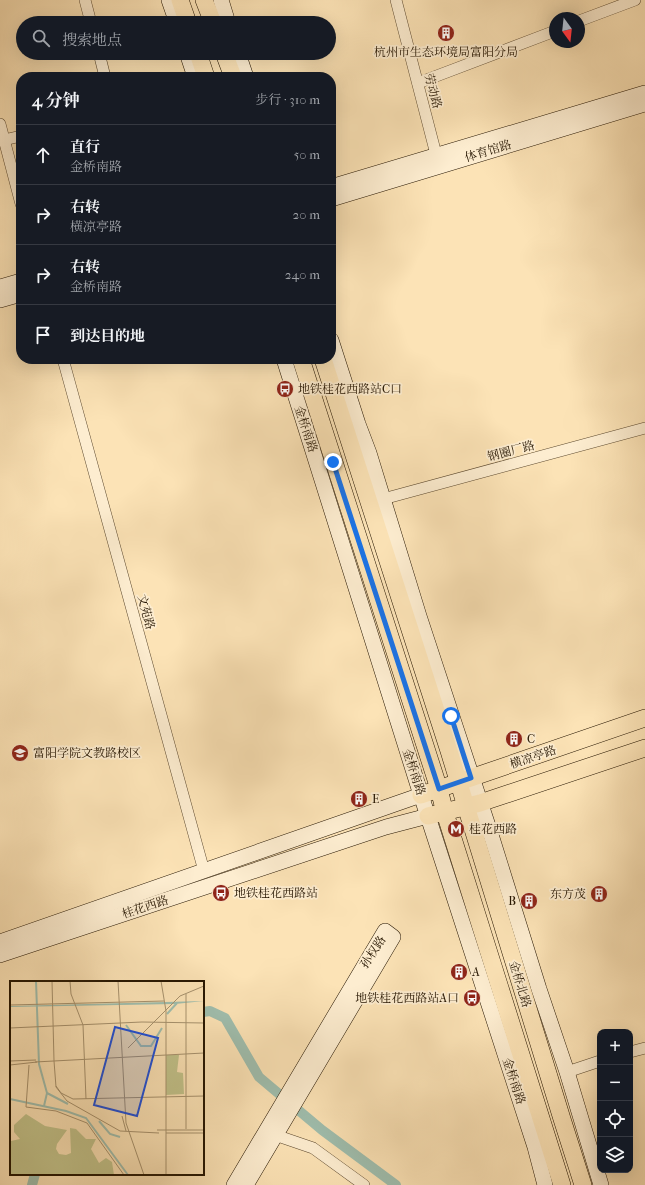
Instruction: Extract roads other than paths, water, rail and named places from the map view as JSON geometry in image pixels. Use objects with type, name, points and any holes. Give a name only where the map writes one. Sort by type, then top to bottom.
[{"type":"main road","points":[[169,0],[175,16]]},
{"type":"main road","points":[[180,0],[186,16]]},
{"type":"main road","points":[[204,0],[210,16]]},
{"type":"main road","points":[[221,0],[226,16]]},
{"type":"main road","points":[[189,60],[193,72]]},
{"type":"main road","points":[[200,60],[204,72]]},
{"type":"main road","points":[[227,60],[231,72]]},
{"type":"main road","points":[[240,60],[244,72]]},
{"type":"main road","name":"体育馆路","points":[[336,197],[438,160],[645,93]]},
{"type":"main road","name":"体育馆路","points":[[336,186],[438,160],[645,104]]},
{"type":"main road","points":[[0,287],[16,282]]},
{"type":"main road","points":[[0,300],[16,295]]},
{"type":"main road","points":[[336,356],[383,499],[465,780]]},
{"type":"main road","name":"金桥南路","points":[[286,364],[421,795],[436,814],[545,1185]]},
{"type":"main road","name":"金桥南路","points":[[303,364],[439,789]]},
{"type":"main road","points":[[325,364],[465,780]]},
{"type":"main road","points":[[338,404],[358,425]]},
{"type":"main road","points":[[326,490],[333,462]]},
{"type":"main road","name":"横凉亭路","points":[[421,795],[645,718]]},
{"type":"main road","points":[[436,814],[473,805],[645,748]]},
{"type":"main road","name":"金桥北路","points":[[465,780],[567,1072],[601,1185]]},
{"type":"main road","name":"金桥北路","points":[[439,789],[436,814],[541,1118],[562,1185]]},
{"type":"main road","name":"桂花西路","points":[[0,942],[421,795]]},
{"type":"main road","name":"金桥北路","points":[[473,805],[562,1119],[583,1185]]},
{"type":"main road","name":"桂花西路","points":[[0,955],[386,827],[436,814]]},
{"type":"main road","name":"孙权路","points":[[246,1185],[295,1092],[385,931],[393,937],[295,1092]]},
{"type":"main road","points":[[535,1147],[541,1118]]},
{"type":"main road","name":"孙权路","points":[[234,1185],[277,1126]]},
{"type":"street","points":[[85,0],[89,16]]},
{"type":"street","name":"劳动路","points":[[396,0],[438,160]]},
{"type":"street","points":[[585,19],[635,0]]},
{"type":"street","points":[[418,83],[549,33]]},
{"type":"street","points":[[101,60],[104,72]]},
{"type":"street","points":[[0,124],[16,185]]},
{"type":"street","points":[[4,140],[16,137]]},
{"type":"street","name":"文苑路","points":[[64,364],[204,871]]},
{"type":"street","name":"钢圈厂路","points":[[383,499],[645,428]]},
{"type":"street","points":[[633,1051],[645,1048]]},
{"type":"street","points":[[567,1072],[597,1062]]},
{"type":"street","points":[[277,1126],[313,1148],[364,1185]]},
{"type":"waterway","points":[[204,1012],[210,1011],[225,1018],[259,1077],[322,1130],[396,1185]]},
{"type":"waterway","points":[[32,1185],[35,1175]]},
{"type":"place","name":"杭州市生态环境局富阳分局","points":[[446,33]]},
{"type":"place","name":"地铁桂花西路站C口","points":[[285,389]]},
{"type":"place","name":"C","points":[[514,739]]},
{"type":"place","name":"富阳学院文教路校区","points":[[20,753]]},
{"type":"place","name":"E","points":[[359,799]]},
{"type":"place","name":"桂花西路","points":[[456,829]]},
{"type":"place","name":"地铁桂花西路站","points":[[221,893]]},
{"type":"place","name":"东方茂","points":[[599,894]]},
{"type":"place","name":"B","points":[[529,901]]},
{"type":"place","name":"A","points":[[459,972]]},
{"type":"place","name":"地铁桂花西路站A口","points":[[472,998]]}]
